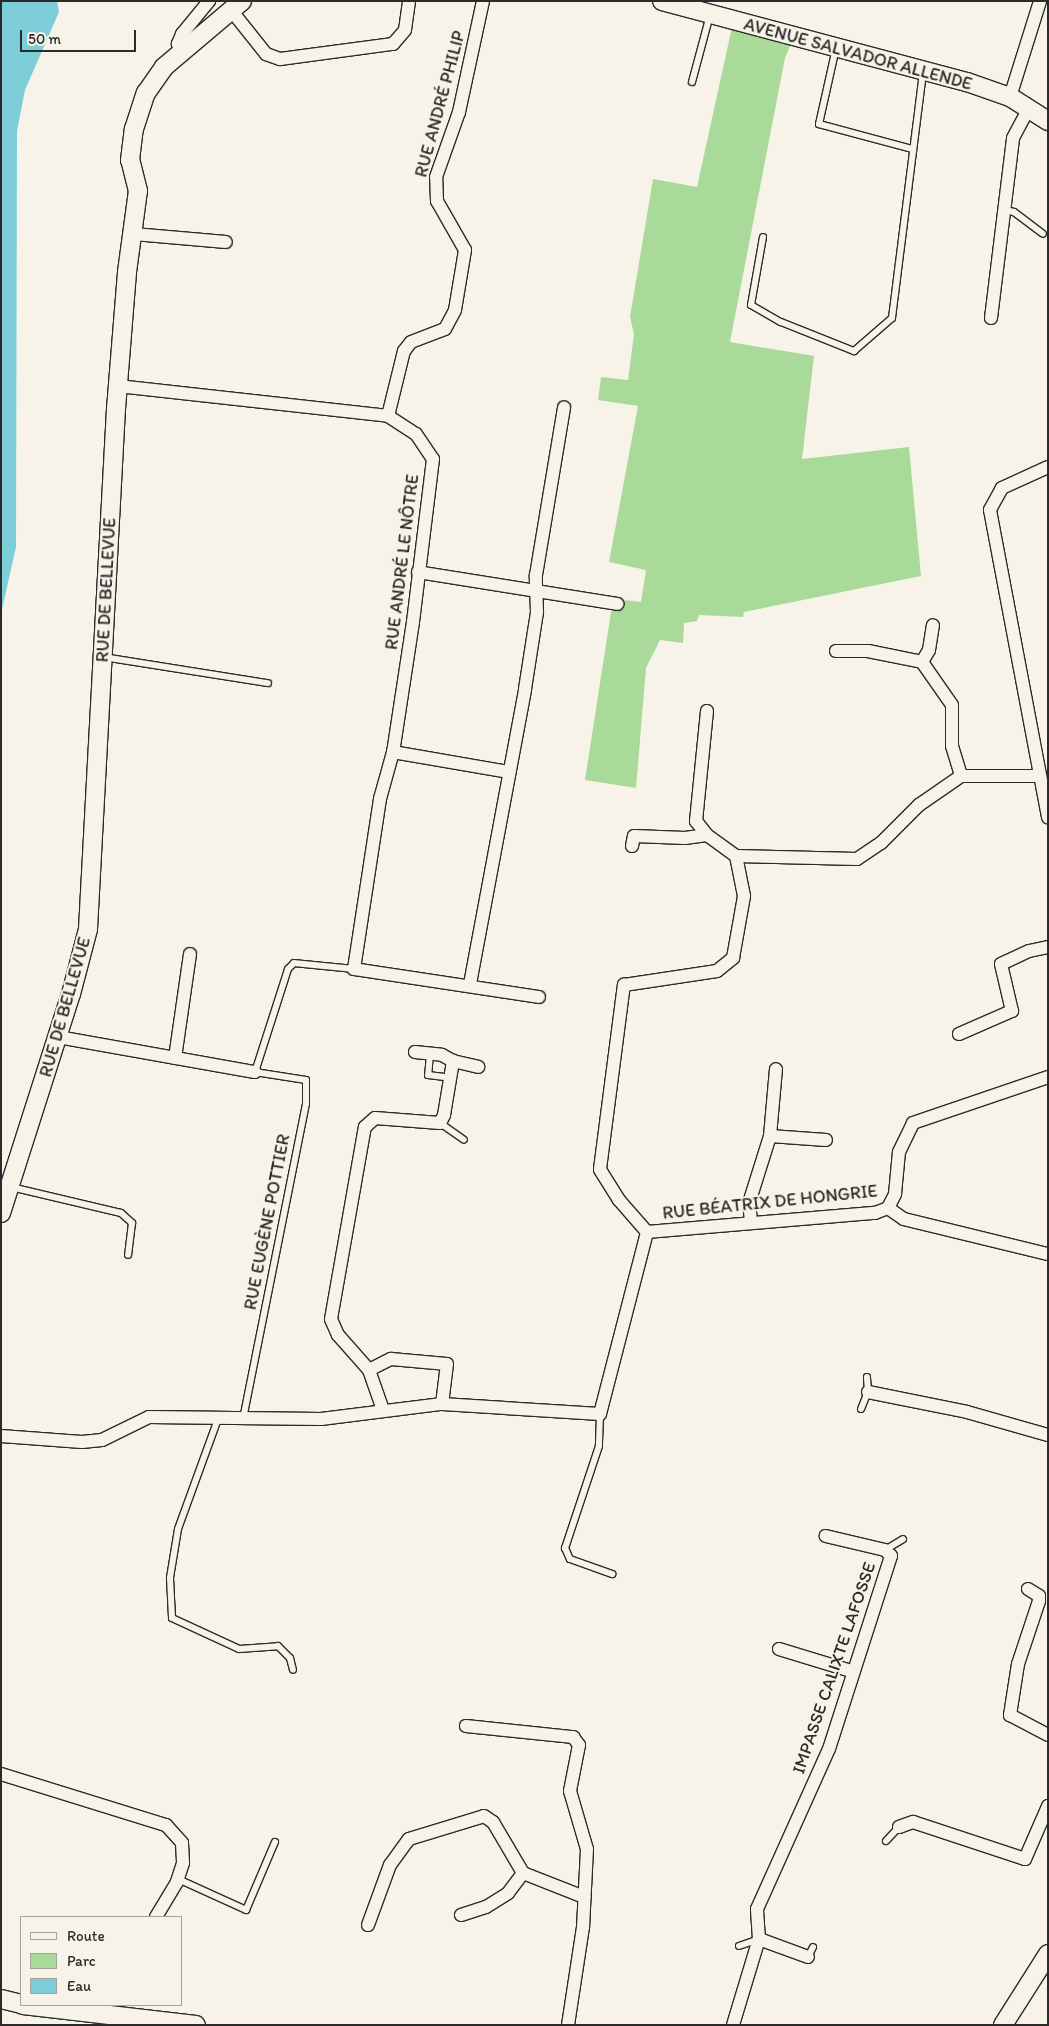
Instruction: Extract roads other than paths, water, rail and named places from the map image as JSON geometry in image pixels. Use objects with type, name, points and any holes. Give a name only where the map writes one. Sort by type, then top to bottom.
[{"type":"street","points":[[181,52],[178,44],[182,34],[209,1]]},
{"type":"street","points":[[237,5],[266,54],[280,60],[393,44],[405,30],[409,1]]},
{"type":"street","name":"RUE ANDRÉ PHILIP","points":[[388,416],[404,351],[411,342],[445,329],[455,310],[465,250],[437,201],[436,177],[458,112],[483,1]]},
{"type":"street","name":"AVENUE SALVADOR ALLENDE","points":[[662,1],[924,70],[1010,97],[1048,121]]},
{"type":"street","points":[[1010,97],[1040,1]]},
{"type":"street","name":"RUE DE BELLEVUE","points":[[1,1213],[11,1187],[58,1037],[88,929],[118,386],[127,272],[134,234],[138,191],[130,160],[134,129],[146,93],[164,67],[237,5]]},
{"type":"street","points":[[991,318],[1013,138],[1029,108]]},
{"type":"street","points":[[134,234],[226,242]]},
{"type":"street","name":"RUE ANDRÉ LE NÔTRE","points":[[118,386],[388,416],[416,434],[432,459],[393,752],[380,799],[354,969]]},
{"type":"street","points":[[470,984],[537,612],[536,575],[564,407]]},
{"type":"street","points":[[1048,467],[1002,488],[990,510],[1038,776],[1048,818]]},
{"type":"street","points":[[418,572],[617,604]]},
{"type":"street","points":[[922,662],[929,650],[933,625]]},
{"type":"street","points":[[836,651],[868,651],[922,662],[952,704],[952,746],[961,776]]},
{"type":"street","points":[[707,712],[696,821],[707,835],[736,856],[857,859],[881,843],[919,805],[961,776],[1038,776]]},
{"type":"street","points":[[393,752],[509,772]]},
{"type":"street","points":[[632,846],[634,836],[685,838],[707,835]]},
{"type":"street","points":[[647,1232],[619,1200],[600,1170],[624,985],[717,971],[733,958],[744,896],[736,856]]},
{"type":"street","points":[[960,1034],[1012,1011],[1001,964],[1029,951],[1048,947]]},
{"type":"street","points":[[175,1058],[190,954]]},
{"type":"street","points":[[354,969],[470,984],[539,998]]},
{"type":"street","points":[[58,1037],[255,1072]]},
{"type":"street","points":[[415,1052],[430,1054],[478,1068]]},
{"type":"street","points":[[383,1410],[369,1370],[338,1335],[331,1319],[366,1127],[375,1118],[440,1123],[454,1061]]},
{"type":"street","points":[[751,1221],[749,1203],[770,1136],[776,1069]]},
{"type":"street","name":"RUE BÉATRIX DE HONGRIE","points":[[600,1414],[647,1232],[751,1221],[875,1213],[888,1208],[895,1194],[899,1152],[913,1123],[1048,1077]]},
{"type":"street","points":[[770,1136],[826,1140]]},
{"type":"street","points":[[888,1208],[904,1218],[1048,1254]]},
{"type":"street","points":[[369,1370],[391,1359],[447,1364],[442,1404]]},
{"type":"street","points":[[868,1392],[967,1412],[1048,1435]]},
{"type":"street","points":[[1,1436],[82,1442],[102,1440],[149,1417],[322,1419],[442,1404],[600,1414]]},
{"type":"street","name":"IMPASSE CALIXTE LAFOSSE","points":[[759,1939],[757,1909],[829,1749],[891,1556],[885,1550],[826,1536]]},
{"type":"street","points":[[1028,1589],[1039,1596],[1039,1601],[1018,1664],[1010,1715],[1048,1735]]},
{"type":"street","points":[[779,1649],[854,1672]]},
{"type":"street","points":[[466,1726],[574,1737],[579,1745],[570,1791],[587,1849],[584,1897],[568,2025]]},
{"type":"street","points":[[1,1774],[166,1825],[182,1843],[183,1863],[178,1879],[157,1916]]},
{"type":"street","points":[[899,1827],[914,1822],[1024,1859],[1048,1806]]},
{"type":"street","points":[[368,1925],[390,1865],[410,1838],[484,1816],[493,1822],[523,1873],[584,1897]]},
{"type":"street","points":[[461,1915],[486,1908],[508,1892],[523,1873]]},
{"type":"street","points":[[733,2025],[759,1939],[811,1952]]},
{"type":"street","points":[[1003,2025],[1048,1954]]},
{"type":"street","points":[[1,1999],[20,2004]]},
{"type":"street","points":[[39,2006],[123,2011],[196,2025]]},
{"type":"lane","points":[[692,82],[711,14]]},
{"type":"lane","points":[[836,47],[819,124],[912,149]]},
{"type":"lane","points":[[763,237],[751,305],[781,322],[854,351],[892,318],[912,149],[924,70]]},
{"type":"lane","points":[[1005,210],[1014,212],[1043,234]]},
{"type":"lane","points":[[103,657],[268,683]]},
{"type":"lane","points":[[255,1072],[288,969],[294,963],[354,969]]},
{"type":"lane","points":[[430,1054],[428,1075],[451,1078]]},
{"type":"lane","name":"RUE EUGÈNE POTTIER","points":[[243,1419],[306,1102],[306,1080],[255,1072]]},
{"type":"lane","points":[[440,1123],[464,1140]]},
{"type":"lane","points":[[11,1187],[120,1213],[132,1223],[128,1255]]},
{"type":"lane","points":[[862,1409],[868,1392],[867,1377]]},
{"type":"lane","points":[[600,1414],[599,1446],[565,1548],[570,1559],[612,1574]]},
{"type":"lane","points":[[218,1419],[178,1529],[170,1578],[172,1618],[238,1650],[278,1646],[290,1658],[293,1670]]},
{"type":"lane","points":[[885,1550],[903,1538]]},
{"type":"lane","points":[[886,1841],[899,1827]]},
{"type":"lane","points":[[178,1879],[246,1910],[275,1842]]},
{"type":"lane","points":[[739,1946],[759,1939]]},
{"type":"water","points":[[1,1],[57,1],[59,12],[25,90],[17,131],[16,547],[1,614]]}]
